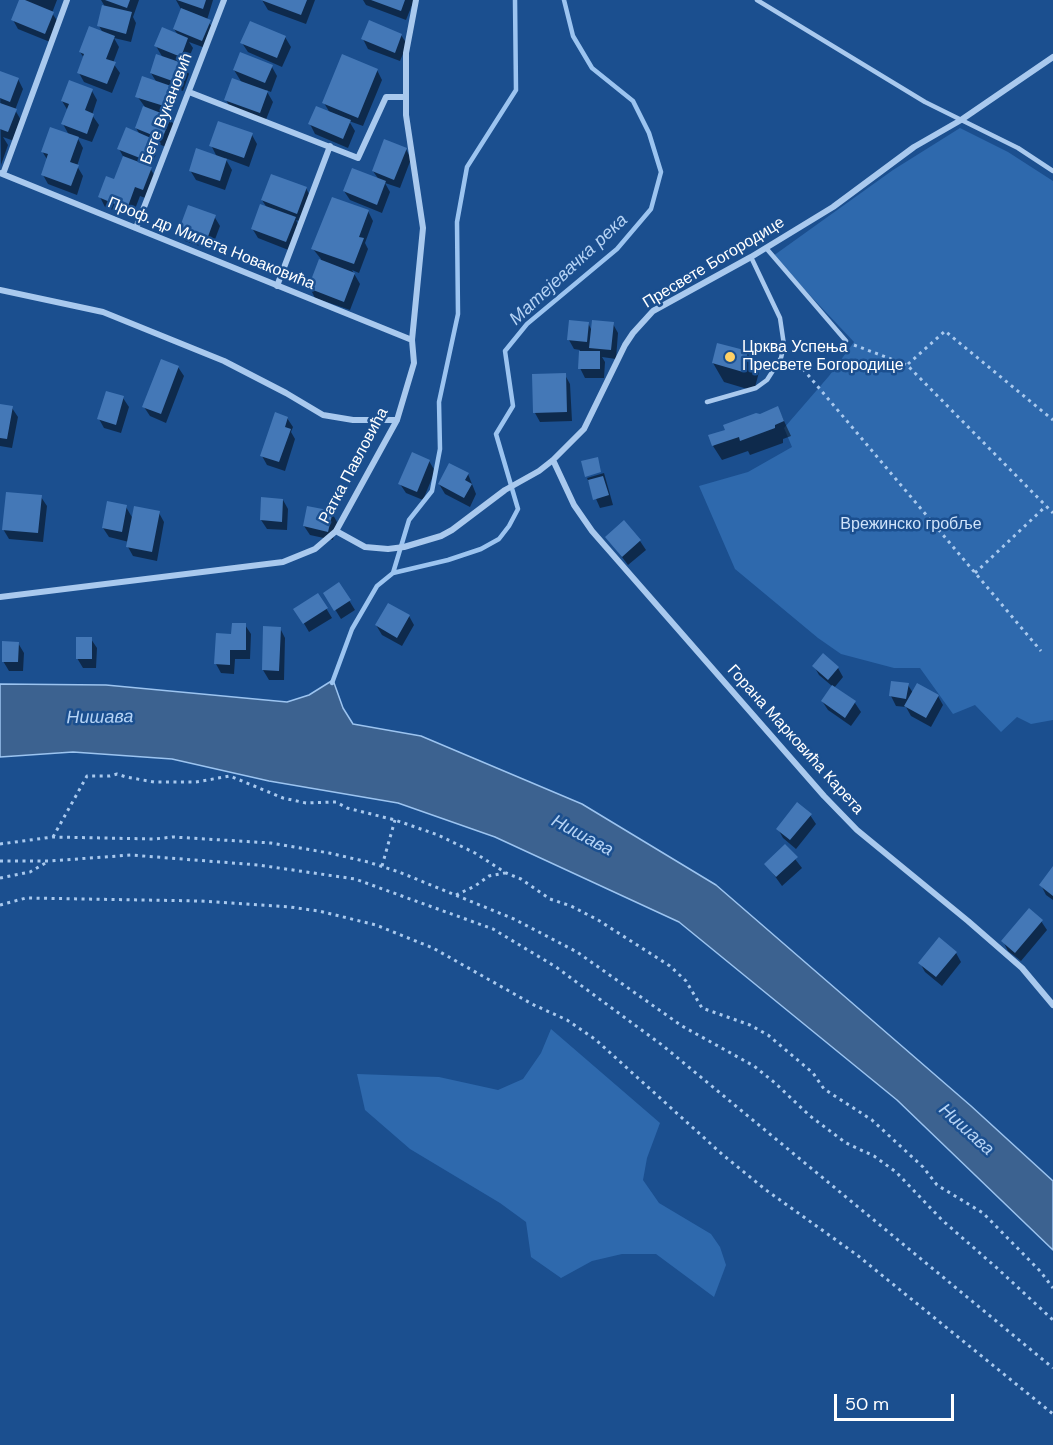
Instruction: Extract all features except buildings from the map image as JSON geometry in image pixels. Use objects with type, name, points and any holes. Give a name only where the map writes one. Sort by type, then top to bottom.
[{"type":"street","points":[[2,173],[68,0]]},
{"type":"street","name":"Бете Вукановић","points":[[136,228],[224,0]]},
{"type":"street","name":"Ратка Павловића","points":[[0,597],[284,562],[315,549],[336,531],[397,420],[414,363],[412,340],[423,228],[406,115],[406,53],[416,0]]},
{"type":"street","name":"Пресвете Богородице","points":[[336,531],[359,545],[370,548],[401,548],[441,536],[452,530],[505,490],[539,471],[585,429],[625,345],[641,322],[653,311],[751,257],[833,207],[915,147],[961,120],[1053,57]]},
{"type":"street","points":[[189,92],[358,158],[386,98],[406,97]]},
{"type":"street","points":[[277,286],[330,146]]},
{"type":"street","name":"Проф. др Милета Новаковића","points":[[2,173],[412,340]]},
{"type":"street","points":[[0,290],[103,312],[224,361],[323,415],[353,420],[397,420]]},
{"type":"street","name":"Горана Марковића Карета","points":[[553,460],[574,505],[592,531],[824,796],[857,830],[1022,968],[1053,1005]]},
{"type":"lane","points":[[758,0],[925,102],[1018,148],[1053,171]]},
{"type":"lane","points":[[766,248],[846,341]]},
{"type":"lane","points":[[707,402],[756,388],[767,380],[781,358],[784,345],[780,318],[751,257]]},
{"type":"path","points":[[907,365],[945,331],[1053,420]]},
{"type":"path","points":[[846,341],[907,365],[1053,513]]},
{"type":"path","points":[[803,369],[1041,651]]},
{"type":"path","points":[[975,573],[1046,506]]},
{"type":"path","points":[[53,837],[87,776],[110,777],[117,774],[154,782],[196,782],[230,776],[283,798],[306,803],[336,802],[347,808],[395,820],[438,836],[475,853],[550,898],[598,920],[670,966],[686,981],[702,1008],[750,1025],[768,1035],[813,1073],[824,1089],[872,1120],[923,1167],[937,1185],[983,1213],[1040,1271],[1053,1288]]},
{"type":"path","points":[[382,866],[395,820]]},
{"type":"path","points":[[0,844],[53,837],[154,839],[173,837],[271,843],[329,852],[382,866],[514,919],[577,952],[682,1026],[754,1066],[810,1116],[846,1143],[874,1156],[896,1172],[942,1220],[1053,1320]]},
{"type":"path","points":[[0,861],[50,861],[131,855],[258,865],[355,879],[493,929],[556,967],[662,1046],[1053,1368]]},
{"type":"path","points":[[0,878],[30,872],[50,861]]},
{"type":"path","points":[[456,895],[489,876],[506,873]]},
{"type":"path","points":[[0,905],[26,898],[201,901],[290,907],[357,920],[405,935],[433,948],[514,994],[567,1020],[596,1040],[723,1155],[766,1190],[857,1255],[1053,1414]]},
{"type":"green space","name":"Врежинско гробље","points":[[960,128],[1008,152],[1053,181],[1053,720],[1031,724],[1017,717],[1001,732],[975,705],[953,714],[920,668],[894,668],[841,654],[818,638],[735,569],[699,486],[748,472],[792,447],[784,428],[829,376],[854,342],[773,256],[893,170]]},
{"type":"green space","points":[[551,1029],[660,1123],[647,1158],[643,1180],[659,1203],[711,1234],[720,1247],[726,1265],[714,1297],[656,1254],[622,1254],[592,1261],[561,1278],[531,1257],[526,1222],[500,1203],[410,1149],[365,1110],[357,1074],[439,1077],[498,1090],[523,1079],[541,1053]]},
{"type":"water","name":"Нишава","points":[[333,680],[343,708],[353,724],[421,736],[582,804],[716,885],[971,1106],[1053,1181],[1053,1250],[897,1100],[679,922],[495,837],[398,803],[269,781],[172,759],[73,752],[0,757],[0,684],[106,685],[287,702],[309,695]]},
{"type":"waterway","points":[[393,573],[409,520],[432,491],[440,449],[439,402],[458,314],[457,222],[467,167],[516,90],[515,0]]},
{"type":"waterway","name":"Матејевачка река","points":[[332,683],[352,629],[377,586],[393,573],[448,560],[481,549],[499,539],[509,526],[518,509],[496,434],[513,406],[505,351],[527,324],[617,249],[651,209],[661,172],[649,133],[633,101],[592,68],[573,36],[564,0]]},
{"type":"place","name":"Црква Успења Пресвете Богородице","points":[[730,357]]}]
